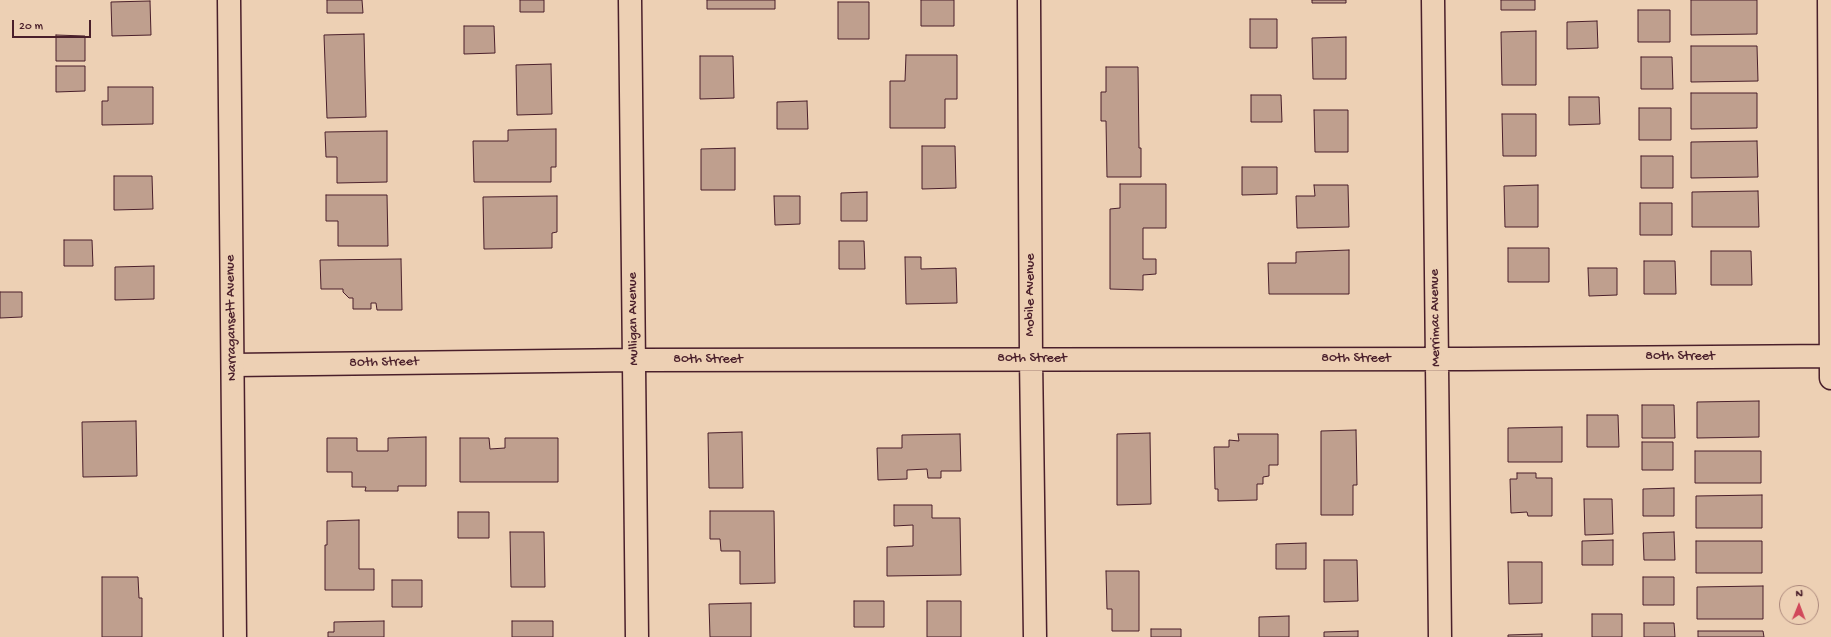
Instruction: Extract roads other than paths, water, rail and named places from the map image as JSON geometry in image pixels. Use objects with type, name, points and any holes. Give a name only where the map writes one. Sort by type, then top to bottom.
[{"type":"street","name":"Narragansett Avenue","points":[[229,0],[235,637]]},
{"type":"street","name":"Mulligan Avenue","points":[[630,0],[637,637]]},
{"type":"street","name":"Mobile Avenue","points":[[1029,0],[1031,359],[1035,637]]},
{"type":"street","name":"Merrimac Avenue","points":[[1433,0],[1440,637]]},
{"type":"street","points":[[1828,0],[1831,378]]},
{"type":"street","name":"80th Street","points":[[233,365],[634,360],[1831,356]]}]
